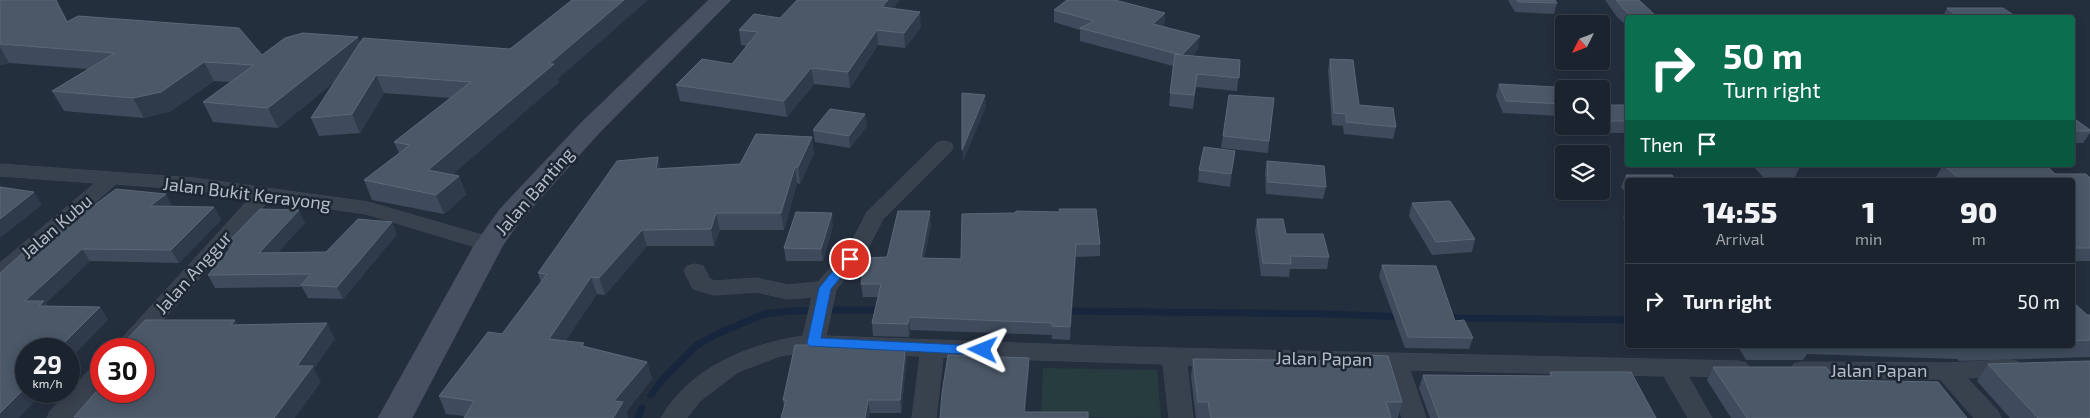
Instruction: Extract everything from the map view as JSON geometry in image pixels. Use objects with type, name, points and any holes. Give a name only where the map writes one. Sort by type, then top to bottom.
[{"type":"main road","name":"Jalan Banting","points":[[396,418],[489,244],[510,215],[590,128],[721,0]]},
{"type":"street","points":[[816,333],[824,294],[859,247],[874,216],[944,147]]},
{"type":"street","name":"Jalan Bukit Kerayong","points":[[0,170],[194,184],[368,208],[489,244]]},
{"type":"street","name":"Jalan Kubu","points":[[0,274],[112,178]]},
{"type":"street","name":"Jalan Anggur","points":[[133,338],[264,195]]},
{"type":"street","points":[[695,271],[701,284],[714,288],[756,285],[788,292],[824,294]]},
{"type":"street","name":"Jalan Papan","points":[[673,418],[690,395],[730,366],[816,333],[932,349],[1174,356],[1346,358],[1672,369],[1946,371],[2033,368]]},
{"type":"street","points":[[924,418],[932,349]]},
{"type":"street","points":[[1174,356],[1181,418]]},
{"type":"street","points":[[1395,361],[1414,418]]},
{"type":"street","points":[[1672,369],[1700,418]]},
{"type":"street","points":[[1946,371],[1989,418]]},
{"type":"street","points":[[59,418],[90,384]]},
{"type":"green space","points":[[1043,368],[1157,370],[1161,418],[1041,417]]},
{"type":"building","points":[[0,0],[56,0],[67,22],[78,16],[239,28],[262,55],[285,38],[303,33],[358,37],[268,108],[203,102],[254,65],[204,62],[161,92],[133,98],[52,91],[115,53],[0,44]]},
{"type":"building","points":[[572,0],[624,0],[549,64],[554,64],[428,170],[459,176],[436,195],[364,180],[410,145],[394,142],[471,82],[376,75],[352,114],[311,118],[363,38],[510,49]]},
{"type":"building","points":[[797,0],[888,0],[882,7],[920,12],[904,33],[877,30],[848,72],[811,68],[784,101],[676,85],[702,59],[732,64],[758,32],[739,30],[754,14],[780,18]]},
{"type":"building","points":[[1067,0],[1115,0],[1165,13],[1153,24],[1200,36],[1182,55],[1240,60],[1239,78],[1197,74],[1194,95],[1170,93],[1175,54],[1181,55],[1080,28],[1094,21],[1054,10]]},
{"type":"building","points":[[1517,0],[1555,0],[1557,3],[1518,2]]},
{"type":"building","points":[[1616,0],[1639,0],[1655,15],[1630,15]]},
{"type":"building","points":[[1947,8],[2003,8],[2014,15],[1956,15]]},
{"type":"building","points":[[1330,59],[1353,60],[1359,105],[1393,108],[1396,127],[1346,122],[1346,114],[1334,113]]},
{"type":"building","points":[[1499,84],[1555,87],[1555,104],[1506,101]]},
{"type":"building","points":[[962,93],[985,95],[962,150]]},
{"type":"building","points":[[1229,95],[1274,98],[1269,141],[1223,136]]},
{"type":"building","points":[[1610,105],[1624,105],[1625,121],[1610,121]]},
{"type":"building","points":[[830,109],[865,114],[849,136],[813,130]]},
{"type":"building","points":[[2075,119],[2090,130],[2075,131]]},
{"type":"building","points":[[756,134],[812,137],[798,167],[795,167],[781,213],[716,213],[711,229],[642,230],[599,278],[591,277],[549,339],[584,343],[582,346],[647,362],[614,401],[623,402],[613,418],[464,418],[474,401],[439,396],[488,332],[502,334],[547,274],[538,273],[617,161],[658,157],[656,169],[740,164]]},
{"type":"building","points":[[1204,147],[1235,151],[1231,174],[1199,170]]},
{"type":"building","points":[[1267,161],[1324,166],[1326,187],[1268,182]]},
{"type":"building","points":[[1946,167],[2048,167],[2055,174],[2086,174],[2090,178],[2090,248],[2075,248],[2075,178],[1958,178]]},
{"type":"building","points":[[1626,175],[1672,175],[1674,178],[1628,178]]},
{"type":"building","points":[[0,187],[34,192],[0,219]]},
{"type":"building","points":[[116,189],[166,194],[150,206],[214,207],[171,250],[82,249],[25,301],[44,301],[39,306],[100,307],[69,338],[15,338],[15,398],[0,413],[0,273],[27,249],[35,249]]},
{"type":"building","points":[[1450,201],[1475,239],[1436,242],[1412,203]]},
{"type":"building","points":[[260,209],[299,210],[259,253],[326,252],[358,219],[392,222],[337,287],[301,285],[311,274],[208,275],[234,244],[226,244]]},
{"type":"building","points":[[1059,209],[1096,209],[1100,244],[1076,244],[1070,327],[1052,326],[1052,323],[909,317],[908,324],[872,323],[881,284],[861,284],[865,258],[887,257],[898,211],[930,211],[921,258],[961,259],[962,214],[1015,213],[1016,211],[1060,212]]},
{"type":"building","points":[[796,212],[832,213],[821,249],[784,248]]},
{"type":"building","points":[[1257,219],[1283,219],[1286,234],[1323,234],[1329,257],[1290,256],[1291,264],[1263,263]]},
{"type":"building","points":[[1382,265],[1436,266],[1455,321],[1464,320],[1473,338],[1408,337]]},
{"type":"building","points":[[2075,304],[2087,315],[2090,315],[2090,340],[2075,341]]},
{"type":"building","points":[[145,320],[235,320],[231,325],[327,323],[297,366],[313,366],[274,418],[74,417],[90,399],[90,403],[155,403],[155,338],[128,338]]},
{"type":"building","points":[[867,342],[906,343],[900,400],[868,400],[865,418],[781,418],[786,400],[783,400],[795,345],[866,345]]},
{"type":"building","points":[[948,355],[1029,358],[1024,412],[1088,412],[1088,418],[940,418]]},
{"type":"building","points":[[1369,355],[1388,356],[1402,402],[1386,402],[1391,418],[1211,418],[1208,402],[1198,402],[1193,359],[1369,361]]},
{"type":"building","points":[[2090,361],[2090,418],[2038,418],[1988,364]]},
{"type":"building","points":[[1713,367],[1826,367],[1836,380],[1938,382],[1967,418],[1747,418]]},
{"type":"building","points":[[1550,372],[1631,372],[1656,418],[1439,418],[1423,375],[1552,376]]},
{"type":"waterway","points":[[825,310],[883,310]]},
{"type":"waterway","points":[[651,395],[663,379],[697,345],[717,334],[764,314],[789,311],[815,311]]},
{"type":"waterway","points":[[1065,311],[1328,314],[1403,317]]},
{"type":"waterway","points":[[1448,318],[1625,320]]},
{"type":"waterway","points":[[638,418],[642,408]]},
{"type":"route","points":[[850,259],[825,288],[813,343],[983,350]]}]
